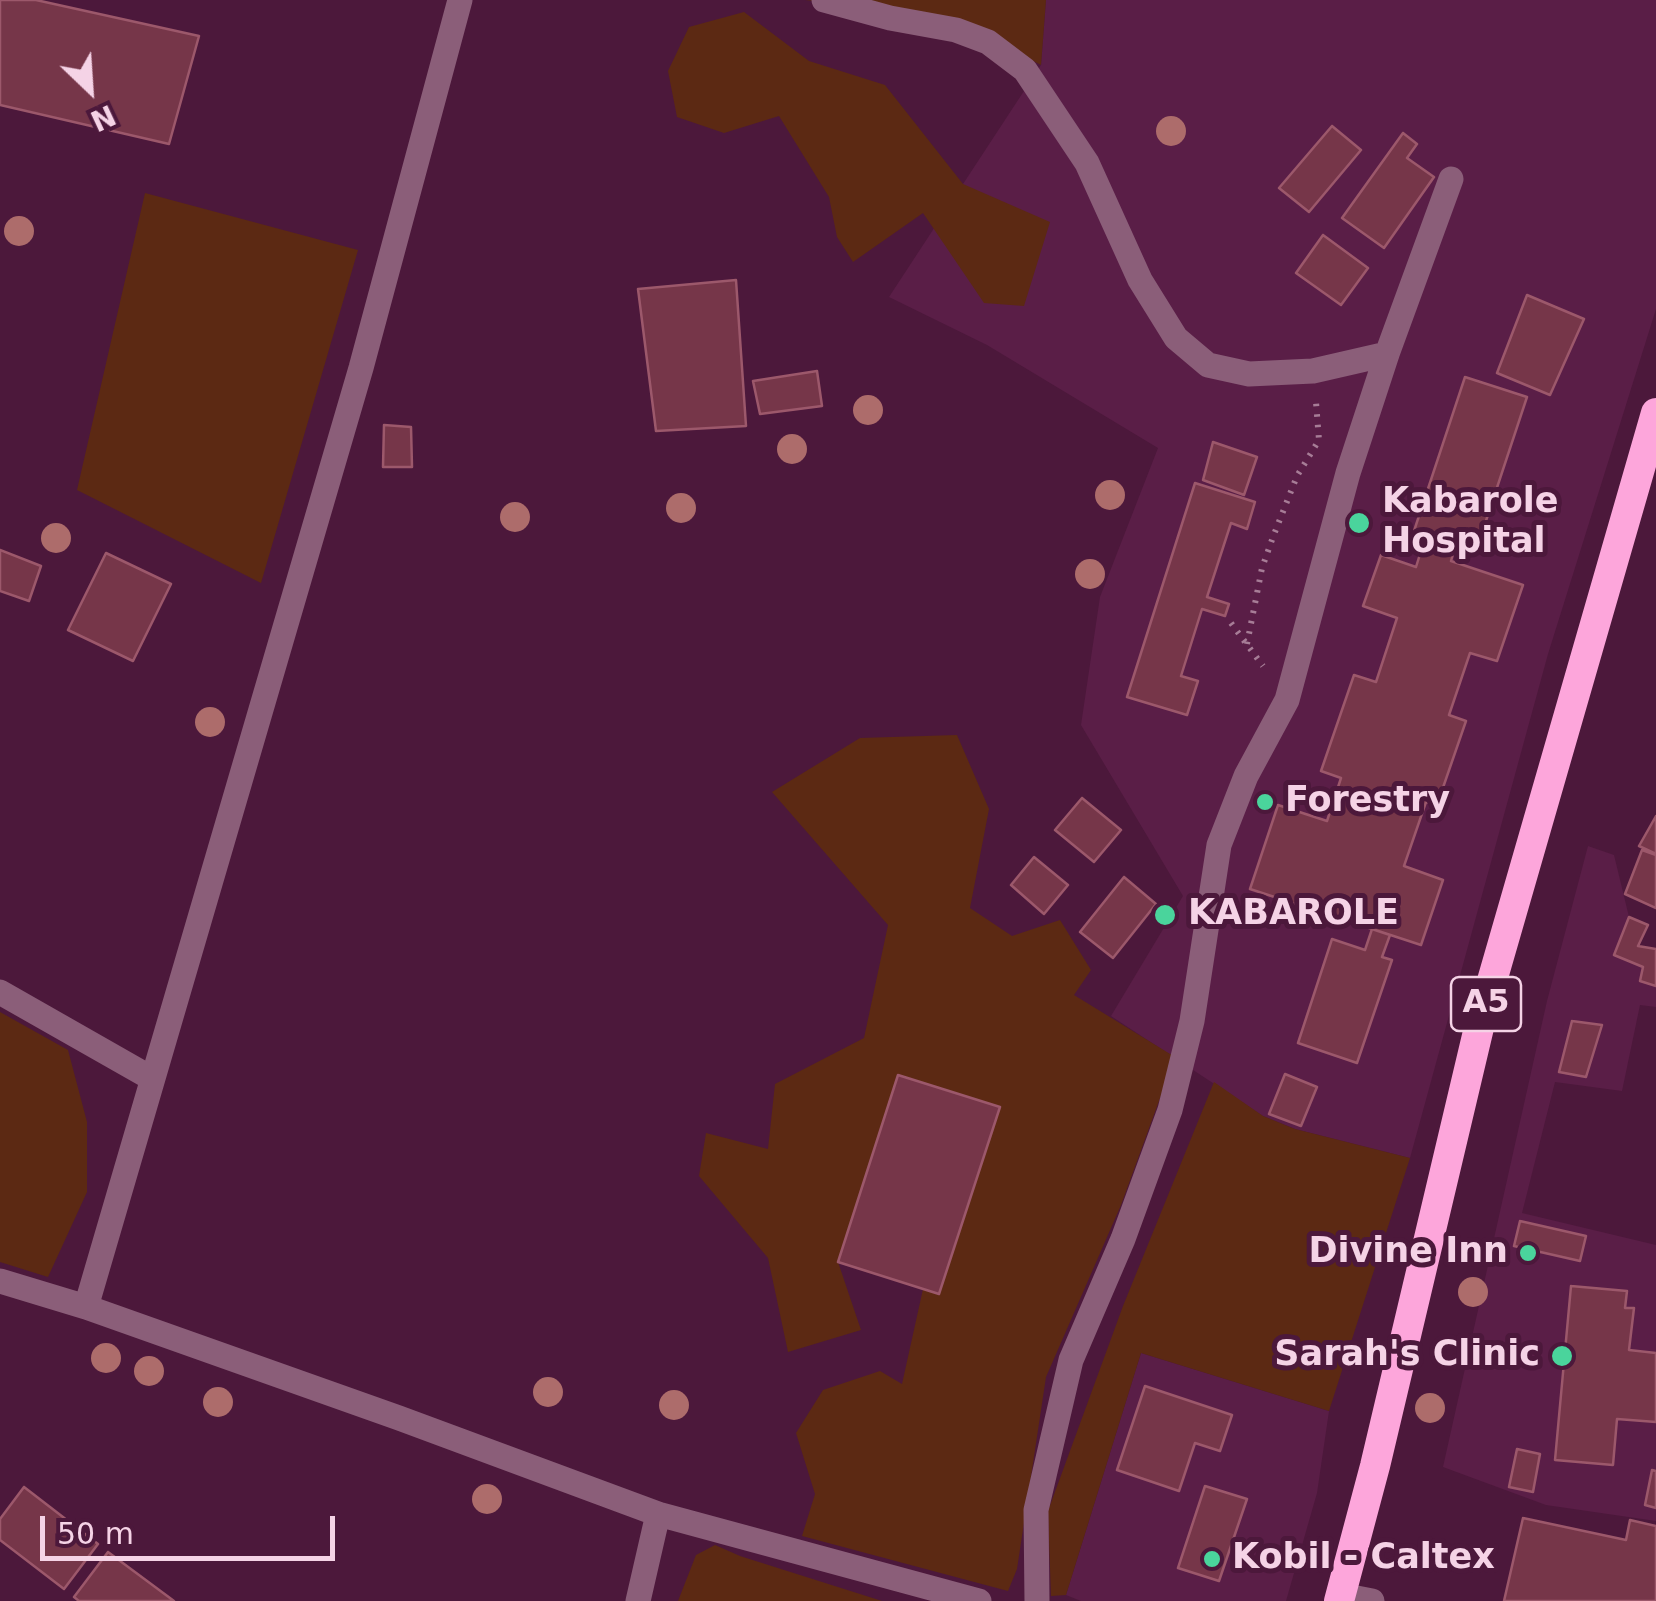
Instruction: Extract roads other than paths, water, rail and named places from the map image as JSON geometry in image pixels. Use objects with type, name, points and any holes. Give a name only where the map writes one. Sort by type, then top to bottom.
[{"type":"highway","name":"A5","points":[[1340,1598],[1481,1019],[1656,413]]},
{"type":"street","points":[[86,1308],[360,368],[460,0]]},
{"type":"street","points":[[824,0],[956,30],[988,42],[1024,70],[1088,164],[1140,280],[1176,338],[1208,364],[1249,374],[1313,371],[1386,354]]},
{"type":"street","points":[[1037,1601],[1036,1510],[1072,1360],[1123,1239],[1170,1110],[1192,1021],[1219,845],[1246,776],[1287,700],[1318,595],[1338,508],[1386,354],[1451,179]]},
{"type":"street","points":[[0,992],[151,1078]]},
{"type":"street","points":[[0,1281],[86,1308],[658,1514],[979,1601]]},
{"type":"street","points":[[638,1601],[658,1514]]},
{"type":"street","points":[[1340,1598],[1372,1601]]},
{"type":"place","name":"Kabarole Hospital","points":[[1359,523]]},
{"type":"place","name":"Forestry","points":[[1265,802]]},
{"type":"place","name":"KABAROLE","points":[[1165,915]]},
{"type":"place","name":"Divine Inn","points":[[1528,1253]]},
{"type":"place","name":"Sarah's Clinic","points":[[1562,1356]]},
{"type":"place","name":"Kobil - Caltex","points":[[1212,1559]]}]
